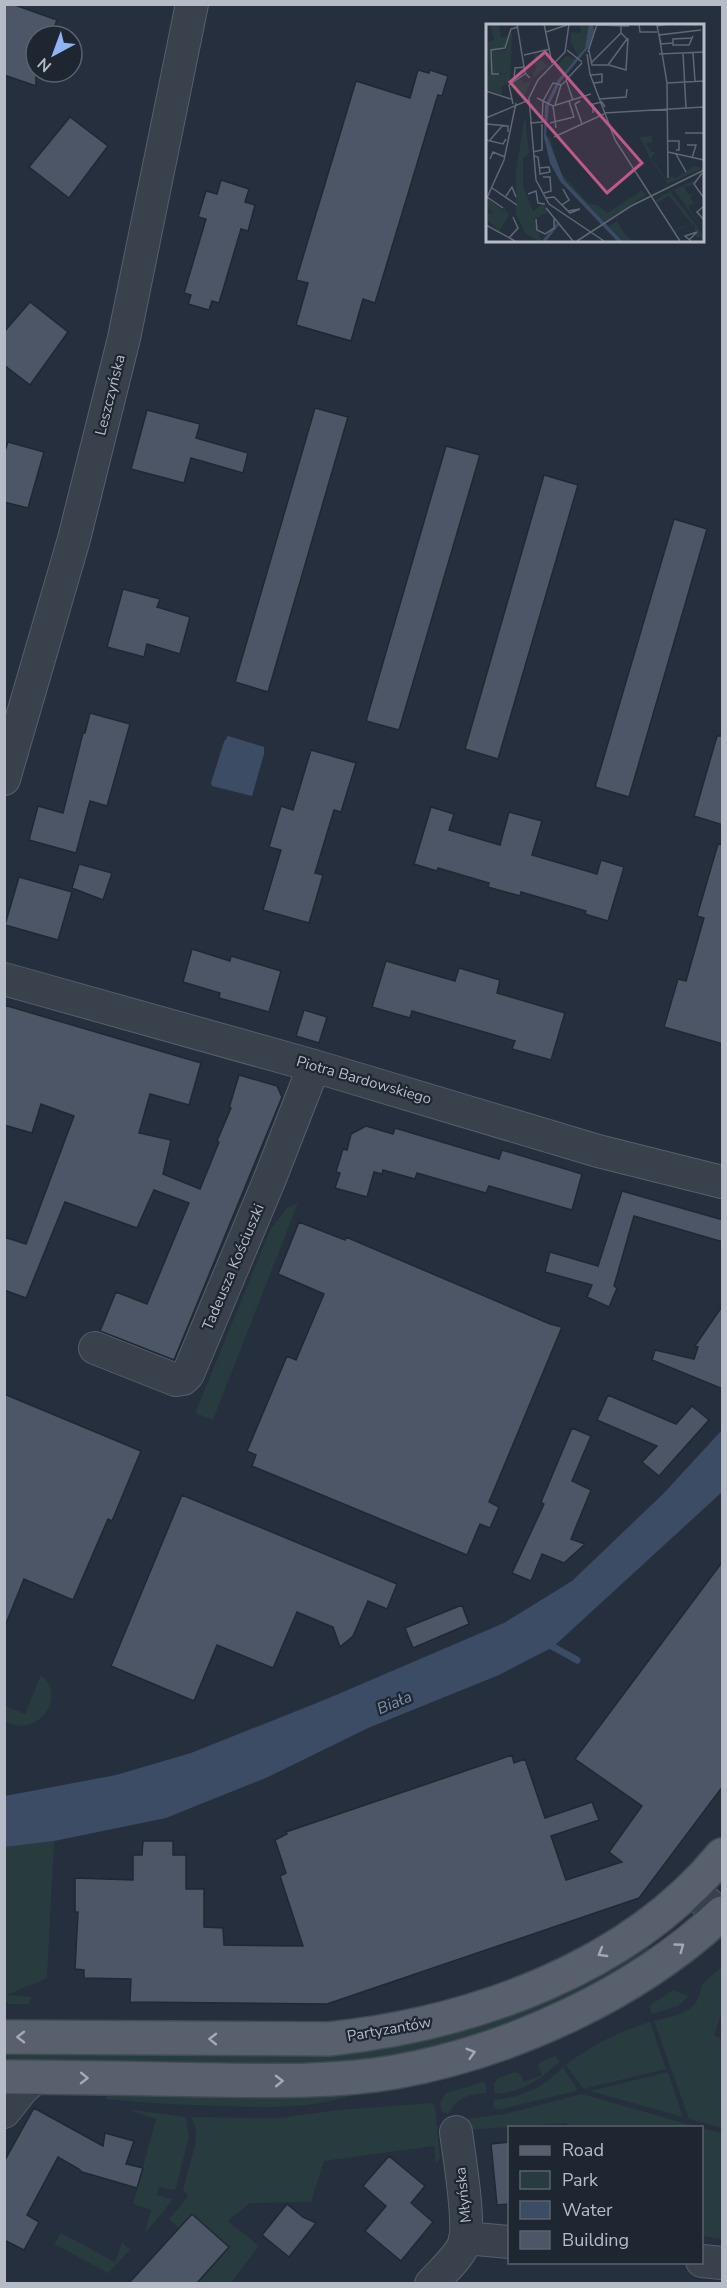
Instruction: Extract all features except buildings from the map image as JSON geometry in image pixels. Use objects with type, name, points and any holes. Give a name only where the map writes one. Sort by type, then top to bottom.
[{"type":"main road","name":"Partyzantów","points":[[4,2037],[329,2039],[419,2026],[476,2009],[554,1980],[634,1934],[692,1889],[723,1855]]},
{"type":"main road","points":[[20,2077],[314,2080],[394,2072],[433,2064],[490,2048],[569,2016],[622,1986],[671,1954],[722,1915]]},
{"type":"street","name":"Leszczyńska","points":[[4,779],[74,539],[124,338],[192,4]]},
{"type":"street","name":"Piotra Bardowskiego","points":[[4,979],[314,1065],[598,1151],[723,1182]]},
{"type":"street","name":"Tadeusza Kościuszki","points":[[95,1348],[176,1380],[183,1379],[188,1374],[269,1181],[314,1065]]},
{"type":"street","points":[[692,1889],[722,1915]]},
{"type":"street","points":[[4,2112],[23,2088],[20,2077]]},
{"type":"street","name":"Młyńska","points":[[431,2283],[461,2249],[465,2238],[466,2221],[456,2132]]},
{"type":"street","points":[[465,2238],[508,2242]]},
{"type":"street","points":[[703,2260],[723,2263]]},
{"type":"green space","points":[[298,1203],[213,1420],[195,1413],[271,1228],[287,1208]]},
{"type":"green space","points":[[41,1675],[49,1683],[52,1693],[46,1712],[39,1720],[29,1725],[18,1726],[6,1722],[4,1717],[6,1706],[25,1714]]},
{"type":"green space","points":[[54,1841],[47,1978],[7,1995],[32,1997],[28,2004],[9,2004],[5,2000],[4,1847]]},
{"type":"green space","points":[[648,1946],[652,1953],[599,1983],[521,2021],[430,2049],[426,2047],[426,2050],[330,2065],[5,2062],[4,2050],[355,2052],[386,2048],[459,2031],[618,1964]]},
{"type":"green space","points":[[722,1967],[722,2013],[714,2035],[722,2039],[722,2128],[689,2119],[654,2021],[679,2014],[692,2007],[700,1994],[702,1984]]},
{"type":"green space","points":[[673,1990],[689,1996],[678,2006],[652,2014],[649,2006]]},
{"type":"green space","points":[[650,2022],[666,2069],[583,2089],[566,2065],[606,2039]]},
{"type":"green space","points":[[555,2056],[560,2061],[546,2074],[522,2088],[495,2094],[494,2083],[498,2078],[515,2072],[520,2074],[524,2082],[542,2075],[538,2066],[540,2062]]},
{"type":"green space","points":[[563,2067],[577,2089],[576,2091],[498,2110],[494,2107],[494,2100],[514,2097],[532,2090],[548,2081]]},
{"type":"green space","points":[[668,2072],[683,2117],[590,2091]]},
{"type":"green space","points":[[483,2082],[486,2085],[486,2093],[464,2098],[455,2104],[448,2114],[442,2112],[440,2102],[446,2093]]},
{"type":"green space","points":[[355,2089],[356,2094],[339,2099],[290,2106],[193,2105],[106,2099],[106,2094]]},
{"type":"green space","points":[[582,2094],[694,2126],[568,2126],[567,2123],[465,2130],[464,2119],[505,2114]]},
{"type":"green space","points":[[432,2103],[435,2106],[440,2158],[436,2164],[434,2146],[324,2161],[311,2202],[250,2203],[228,2221],[259,2246],[231,2283],[198,2282],[229,2247],[192,2214],[179,2228],[169,2219],[188,2197],[183,2189],[195,2145],[196,2129],[191,2117],[280,2118],[338,2110]]},
{"type":"green space","points":[[126,2109],[186,2117],[189,2136],[176,2188],[173,2190],[159,2187],[157,2195],[172,2201],[144,2235],[151,2210],[133,2204],[156,2119]]},
{"type":"green space","points":[[703,2128],[722,2133],[722,2239],[703,2236]]},
{"type":"green space","points":[[61,2233],[115,2262],[122,2242],[130,2250],[108,2273],[54,2244]]},
{"type":"water","points":[[228,736],[264,747],[252,796],[212,786],[224,742]]},
{"type":"water","name":"Biała","points":[[722,1430],[722,1492],[553,1647],[499,1675],[368,1728],[268,1777],[166,1818],[54,1841],[5,1847],[5,1796],[116,1775],[191,1753],[329,1698],[504,1623],[572,1581],[664,1493]]},
{"type":"waterway","points":[[548,1644],[577,1660]]}]
